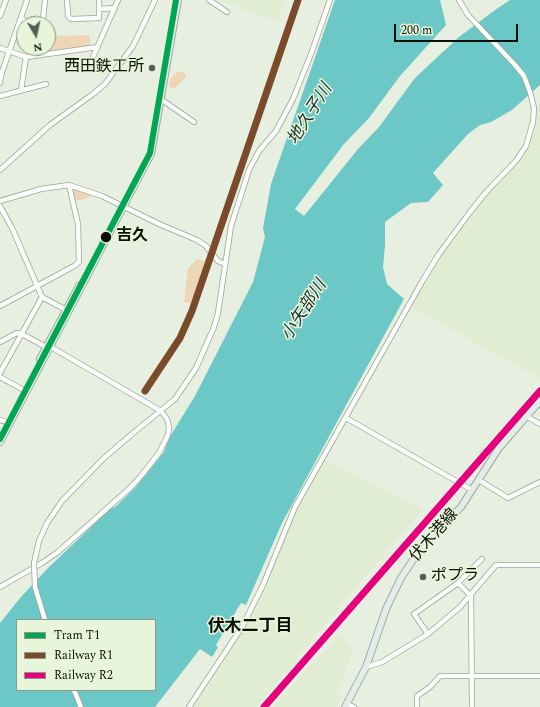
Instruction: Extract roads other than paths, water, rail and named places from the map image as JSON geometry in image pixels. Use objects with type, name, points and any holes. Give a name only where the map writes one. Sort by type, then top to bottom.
[{"type":"main road","points":[[123,206],[150,147],[174,0]]},
{"type":"main road","points":[[0,442],[8,423],[151,154],[162,100],[178,0]]},
{"type":"main road","name":"伏木港線","points":[[346,705],[366,667],[386,609],[402,578],[419,551],[461,507],[499,448],[540,401]]},
{"type":"main road","points":[[0,434],[8,423]]},
{"type":"street","points":[[0,16],[6,0]]},
{"type":"street","points":[[22,16],[27,0]]},
{"type":"street","points":[[43,16],[45,0]]},
{"type":"street","points":[[67,0],[68,16],[71,19],[99,18],[99,0]]},
{"type":"street","points":[[89,66],[118,0]]},
{"type":"street","points":[[0,170],[50,125],[105,84],[133,46],[155,0]]},
{"type":"street","points":[[209,0],[227,12]]},
{"type":"street","points":[[45,619],[35,587],[34,563],[39,541],[47,523],[62,500],[104,458],[175,399],[196,368],[208,343],[218,313],[231,226],[249,170],[259,151],[276,131],[293,99],[330,0]]},
{"type":"street","points":[[189,707],[242,627],[263,585],[295,507],[423,280],[439,254],[470,212],[487,191],[516,161],[526,146],[533,122],[534,108],[524,76],[468,15],[459,0]]},
{"type":"street","points":[[100,9],[115,8]]},
{"type":"street","points":[[0,83],[1,75],[16,33]]},
{"type":"street","points":[[0,48],[26,57],[98,47]]},
{"type":"street","points":[[21,90],[26,57]]},
{"type":"street","points":[[0,96],[46,84]]},
{"type":"street","points":[[162,100],[194,122]]},
{"type":"street","points":[[0,306],[79,262],[78,224],[69,185]]},
{"type":"street","points":[[0,201],[41,189],[69,185],[102,196],[205,245],[218,261],[226,264]]},
{"type":"street","points":[[0,206],[12,228],[42,297],[68,310]]},
{"type":"street","points":[[0,373],[42,297]]},
{"type":"street","points":[[0,342],[17,333],[49,347],[161,411],[167,419],[169,427],[168,435],[159,453],[130,488],[58,552],[0,587]]},
{"type":"street","points":[[0,377],[25,391]]},
{"type":"street","points":[[526,416],[540,424]]},
{"type":"street","points":[[346,418],[472,490]]},
{"type":"street","points":[[0,420],[8,423]]},
{"type":"street","points":[[479,480],[508,498],[540,482]]},
{"type":"street","points":[[428,634],[414,614],[458,583],[482,559]]},
{"type":"street","points":[[366,667],[382,662],[428,634],[471,595],[496,565],[540,565]]},
{"type":"street","points":[[458,583],[471,595],[472,707]]},
{"type":"street","points":[[417,707],[417,696],[430,687],[440,676],[540,676]]},
{"type":"street","points":[[74,691],[81,707]]},
{"type":"street","points":[[346,705],[354,707]]},
{"type":"water","points":[[335,0],[440,0],[446,25],[400,76],[369,118],[344,144],[295,209],[304,216],[358,149],[379,127],[415,78],[459,37],[510,0],[540,0],[540,85],[512,110],[491,122],[480,125],[468,134],[433,173],[443,185],[428,202],[411,203],[385,222],[383,267],[387,284],[404,299],[282,523],[246,605],[241,603],[216,645],[218,647],[212,657],[200,649],[155,707],[0,707],[0,623],[21,597],[48,568],[111,508],[115,507],[135,488],[164,452],[169,438],[195,396],[253,282],[265,237],[263,228],[271,184]]},
{"type":"railway","points":[[145,391],[180,338],[192,311],[298,0]]},
{"type":"tram line","name":"T1","points":[[0,439],[150,153],[176,0]]},
{"type":"rail line","name":"R1","points":[[145,391],[180,338],[192,311],[298,0]]},
{"type":"rail line","name":"R2","points":[[264,707],[540,391]]},
{"type":"place","name":"西田鉄工所","points":[[152,68]]},
{"type":"place","name":"吉久","points":[[106,237]]},
{"type":"place","name":"ポプラ","points":[[423,577]]},
{"type":"district","name":"伏木二丁目","points":[[250,628]]},
{"type":"water label","name":"地久子川","points":[[311,115]]},
{"type":"water label","name":"小矢部川","points":[[305,311]]}]
